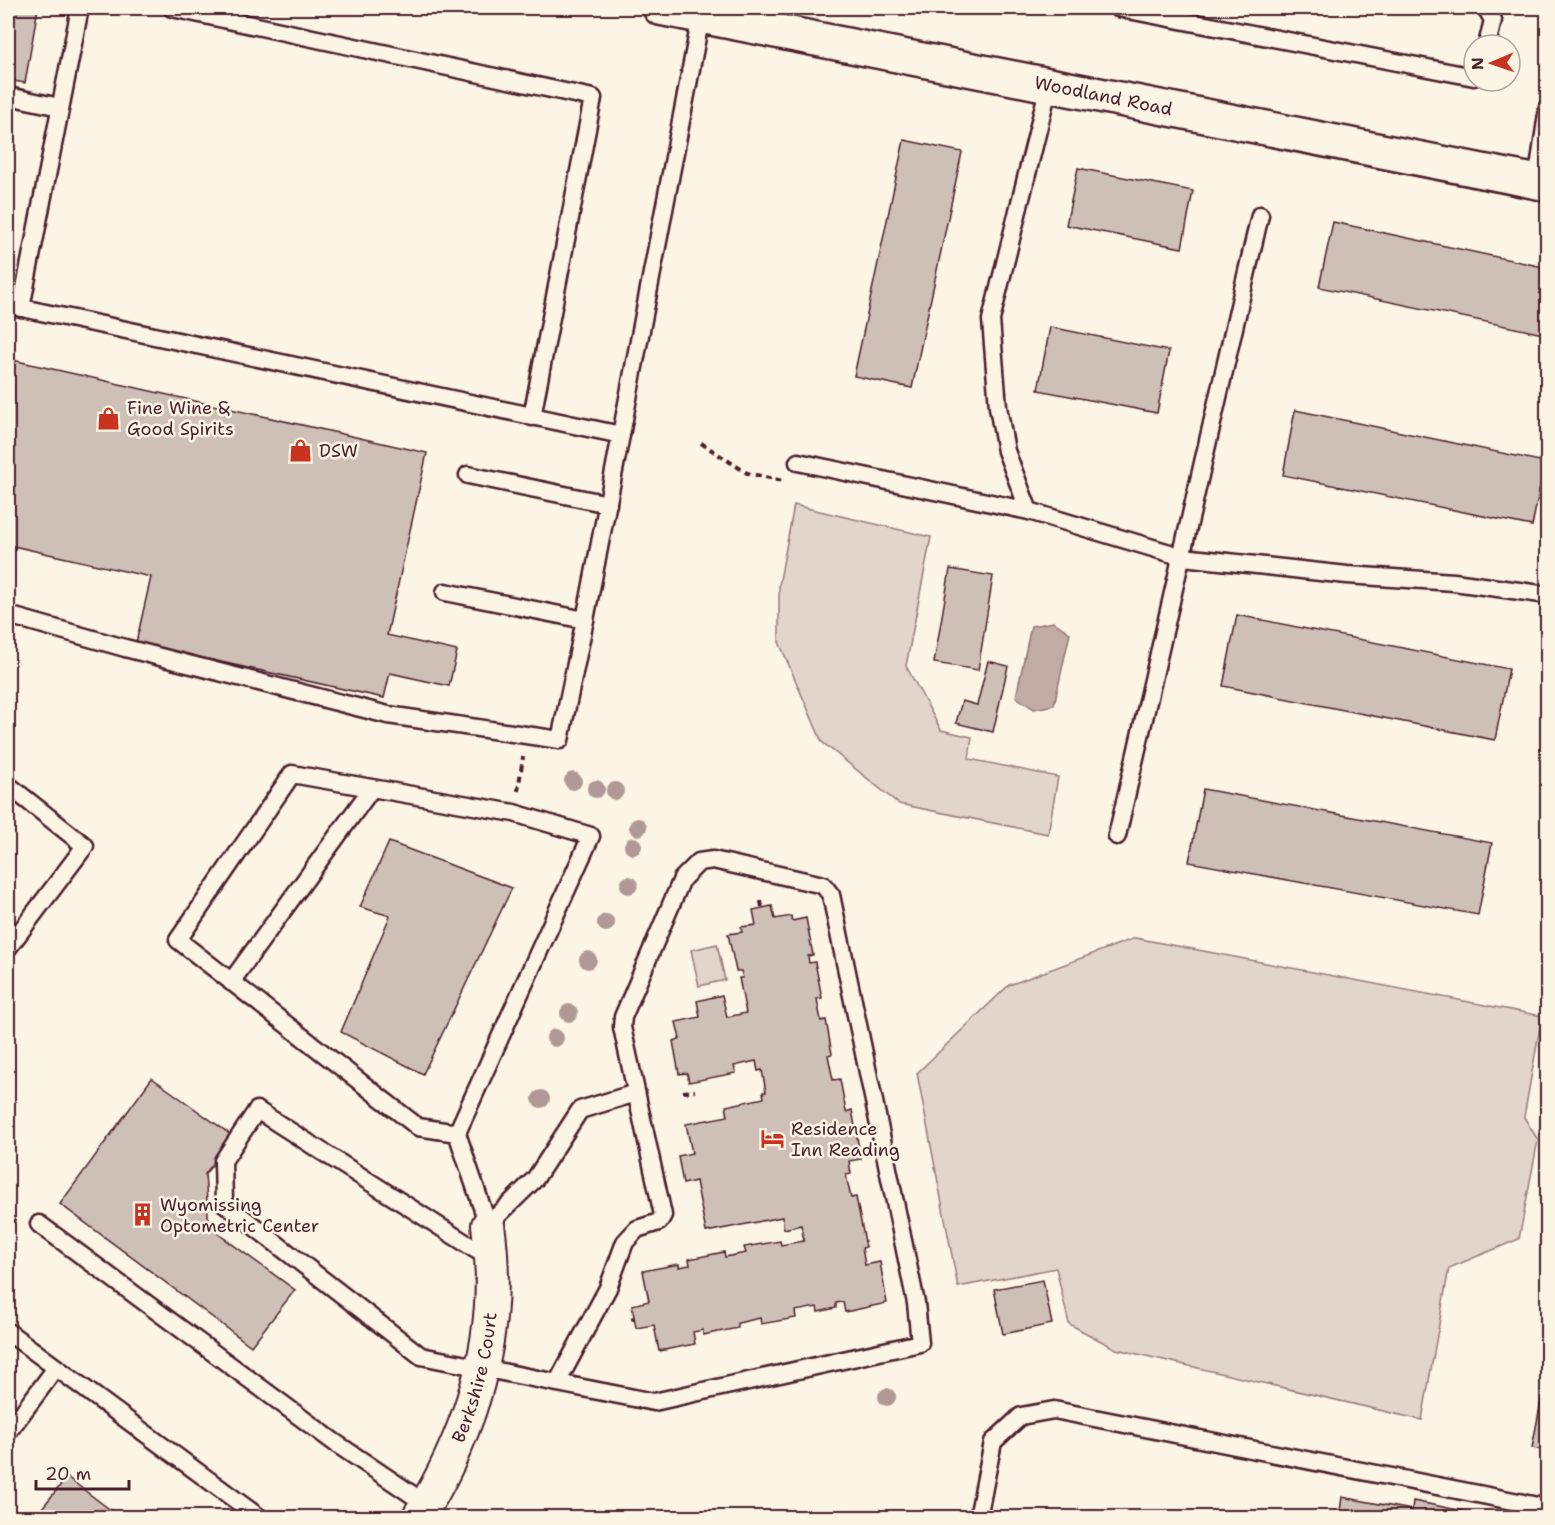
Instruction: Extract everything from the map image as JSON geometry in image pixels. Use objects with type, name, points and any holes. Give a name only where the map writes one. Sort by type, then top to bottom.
[{"type":"main road","name":"Woodland Road","points":[[660,8],[702,11],[1049,85],[1542,183]]},
{"type":"street","name":"Berkshire Court","points":[[422,1511],[454,1455],[468,1419],[481,1368],[491,1315],[493,1261],[488,1226]]},
{"type":"lane","points":[[80,8],[60,107],[14,306],[621,435]]},
{"type":"lane","points":[[172,8],[593,98],[532,417]]},
{"type":"lane","points":[[1118,8],[1462,75]]},
{"type":"lane","points":[[1486,8],[1493,20],[1490,33]]},
{"type":"lane","points":[[8,615],[125,648],[388,715],[560,740],[608,504],[702,11]]},
{"type":"lane","points":[[1029,511],[1006,451],[998,407],[991,320],[1049,85]]},
{"type":"lane","points":[[8,96],[60,107]]},
{"type":"lane","points":[[1542,183],[1548,107]]},
{"type":"lane","points":[[1117,836],[1183,558],[1260,214]]},
{"type":"lane","points":[[798,462],[1029,511],[1183,558],[1347,575],[1454,582],[1548,595]]},
{"type":"lane","points":[[468,475],[608,504]]},
{"type":"lane","points":[[445,592],[585,620]]},
{"type":"lane","points":[[457,1133],[418,1127],[178,940],[292,774],[514,813],[591,836],[457,1133],[488,1226],[535,1179],[580,1110],[636,1093]]},
{"type":"lane","points":[[8,785],[85,846],[8,948]]},
{"type":"lane","points":[[231,982],[372,788]]},
{"type":"lane","points":[[493,1261],[257,1110],[223,1161],[224,1203],[421,1356],[481,1368],[557,1383],[654,1402],[920,1343],[918,1314],[831,895],[823,885],[713,860],[699,862],[682,879],[623,1017],[623,1036],[663,1215],[659,1222],[637,1228],[625,1242],[608,1288],[557,1383]]},
{"type":"lane","points":[[39,1224],[334,1442],[422,1511]]},
{"type":"lane","points":[[8,1332],[260,1518]]},
{"type":"lane","points":[[8,1432],[56,1368]]},
{"type":"lane","points":[[978,1518],[993,1442],[1021,1416],[1054,1410],[1548,1508]]},
{"type":"path","points":[[701,443],[747,473],[768,478]]},
{"type":"path","points":[[514,813],[525,735]]},
{"type":"path","points":[[761,901],[762,908]]},
{"type":"path","points":[[683,1092],[696,1091]]},
{"type":"shaded area","points":[[794,505],[931,537],[906,666],[941,730],[972,737],[969,759],[1058,777],[1048,834],[899,804],[822,742],[779,642],[779,585]]},
{"type":"shaded area","points":[[1054,622],[1070,633],[1054,705],[1034,709],[1016,697],[1031,626]]},
{"type":"shaded area","points":[[1135,938],[1542,1016],[1524,1117],[1538,1140],[1519,1239],[1449,1268],[1422,1420],[1116,1349],[1069,1324],[1056,1268],[958,1287],[917,1073],[1009,985]]},
{"type":"shaded area","points":[[717,944],[725,980],[699,986],[691,950]]},
{"type":"building","points":[[8,8],[38,8],[25,83],[8,80]]},
{"type":"building","points":[[904,140],[962,152],[912,388],[854,376]]},
{"type":"building","points":[[1078,168],[1193,191],[1182,248],[1066,225]]},
{"type":"building","points":[[1333,222],[1548,268],[1548,335],[1319,287]]},
{"type":"building","points":[[1050,327],[1169,351],[1157,413],[1038,390]]},
{"type":"building","points":[[8,359],[427,453],[387,635],[457,651],[449,686],[390,673],[384,698],[136,643],[151,577],[13,546],[8,570]]},
{"type":"building","points":[[1295,410],[1545,462],[1532,526],[1283,475]]},
{"type":"building","points":[[950,569],[993,576],[978,670],[934,663]]},
{"type":"building","points":[[1237,615],[1509,669],[1495,740],[1223,686]]},
{"type":"building","points":[[988,661],[1008,666],[993,732],[956,723],[962,701],[977,705]]},
{"type":"building","points":[[1203,789],[1492,843],[1478,915],[1189,862]]},
{"type":"building","points":[[389,842],[512,888],[423,1074],[341,1032],[390,916],[360,907]]},
{"type":"building","name":"Residence Inn Reading","points":[[772,906],[775,919],[791,916],[792,921],[806,918],[813,955],[808,956],[809,963],[815,962],[822,998],[817,999],[821,1021],[826,1020],[832,1054],[828,1055],[833,1080],[840,1079],[846,1112],[852,1110],[861,1159],[849,1161],[851,1174],[846,1175],[851,1198],[856,1197],[866,1247],[862,1248],[865,1265],[880,1262],[887,1303],[845,1312],[843,1302],[836,1303],[836,1308],[818,1312],[817,1307],[795,1311],[796,1318],[761,1324],[760,1318],[738,1323],[738,1328],[703,1335],[703,1330],[693,1332],[695,1344],[659,1351],[654,1325],[636,1328],[632,1305],[649,1301],[643,1271],[679,1264],[679,1267],[690,1265],[689,1259],[724,1252],[725,1257],[746,1253],[744,1247],[780,1241],[781,1245],[804,1241],[801,1225],[784,1229],[782,1217],[706,1232],[696,1181],[683,1184],[678,1156],[692,1153],[686,1124],[728,1116],[726,1106],[764,1098],[763,1092],[766,1092],[762,1070],[758,1071],[756,1061],[734,1066],[736,1073],[689,1082],[687,1073],[679,1074],[673,1041],[680,1039],[676,1022],[700,1017],[697,1001],[722,995],[727,1017],[746,1013],[739,978],[743,978],[741,971],[736,971],[728,934],[742,932],[741,927],[756,925],[753,910]]},
{"type":"building","name":"Wyomissing Optometric Center","points":[[152,1078],[234,1137],[205,1174],[209,1227],[295,1290],[251,1346],[60,1204]]},
{"type":"building","points":[[1043,1280],[1052,1324],[1003,1334],[994,1289]]},
{"type":"building","points":[[1548,1365],[1548,1451],[1532,1448]]},
{"type":"building","points":[[67,1477],[121,1518],[34,1518]]},
{"type":"building","points":[[1342,1497],[1412,1510],[1413,1501],[1498,1518],[1339,1518]]},
{"type":"place","name":"Fine Wine & Good Spirits","points":[[109,418]]},
{"type":"place","name":"DSW","points":[[301,451]]},
{"type":"place","name":"Residence Inn Reading","points":[[773,1139]]},
{"type":"place","name":"Wyomissing Optometric Center","points":[[142,1215]]}]
